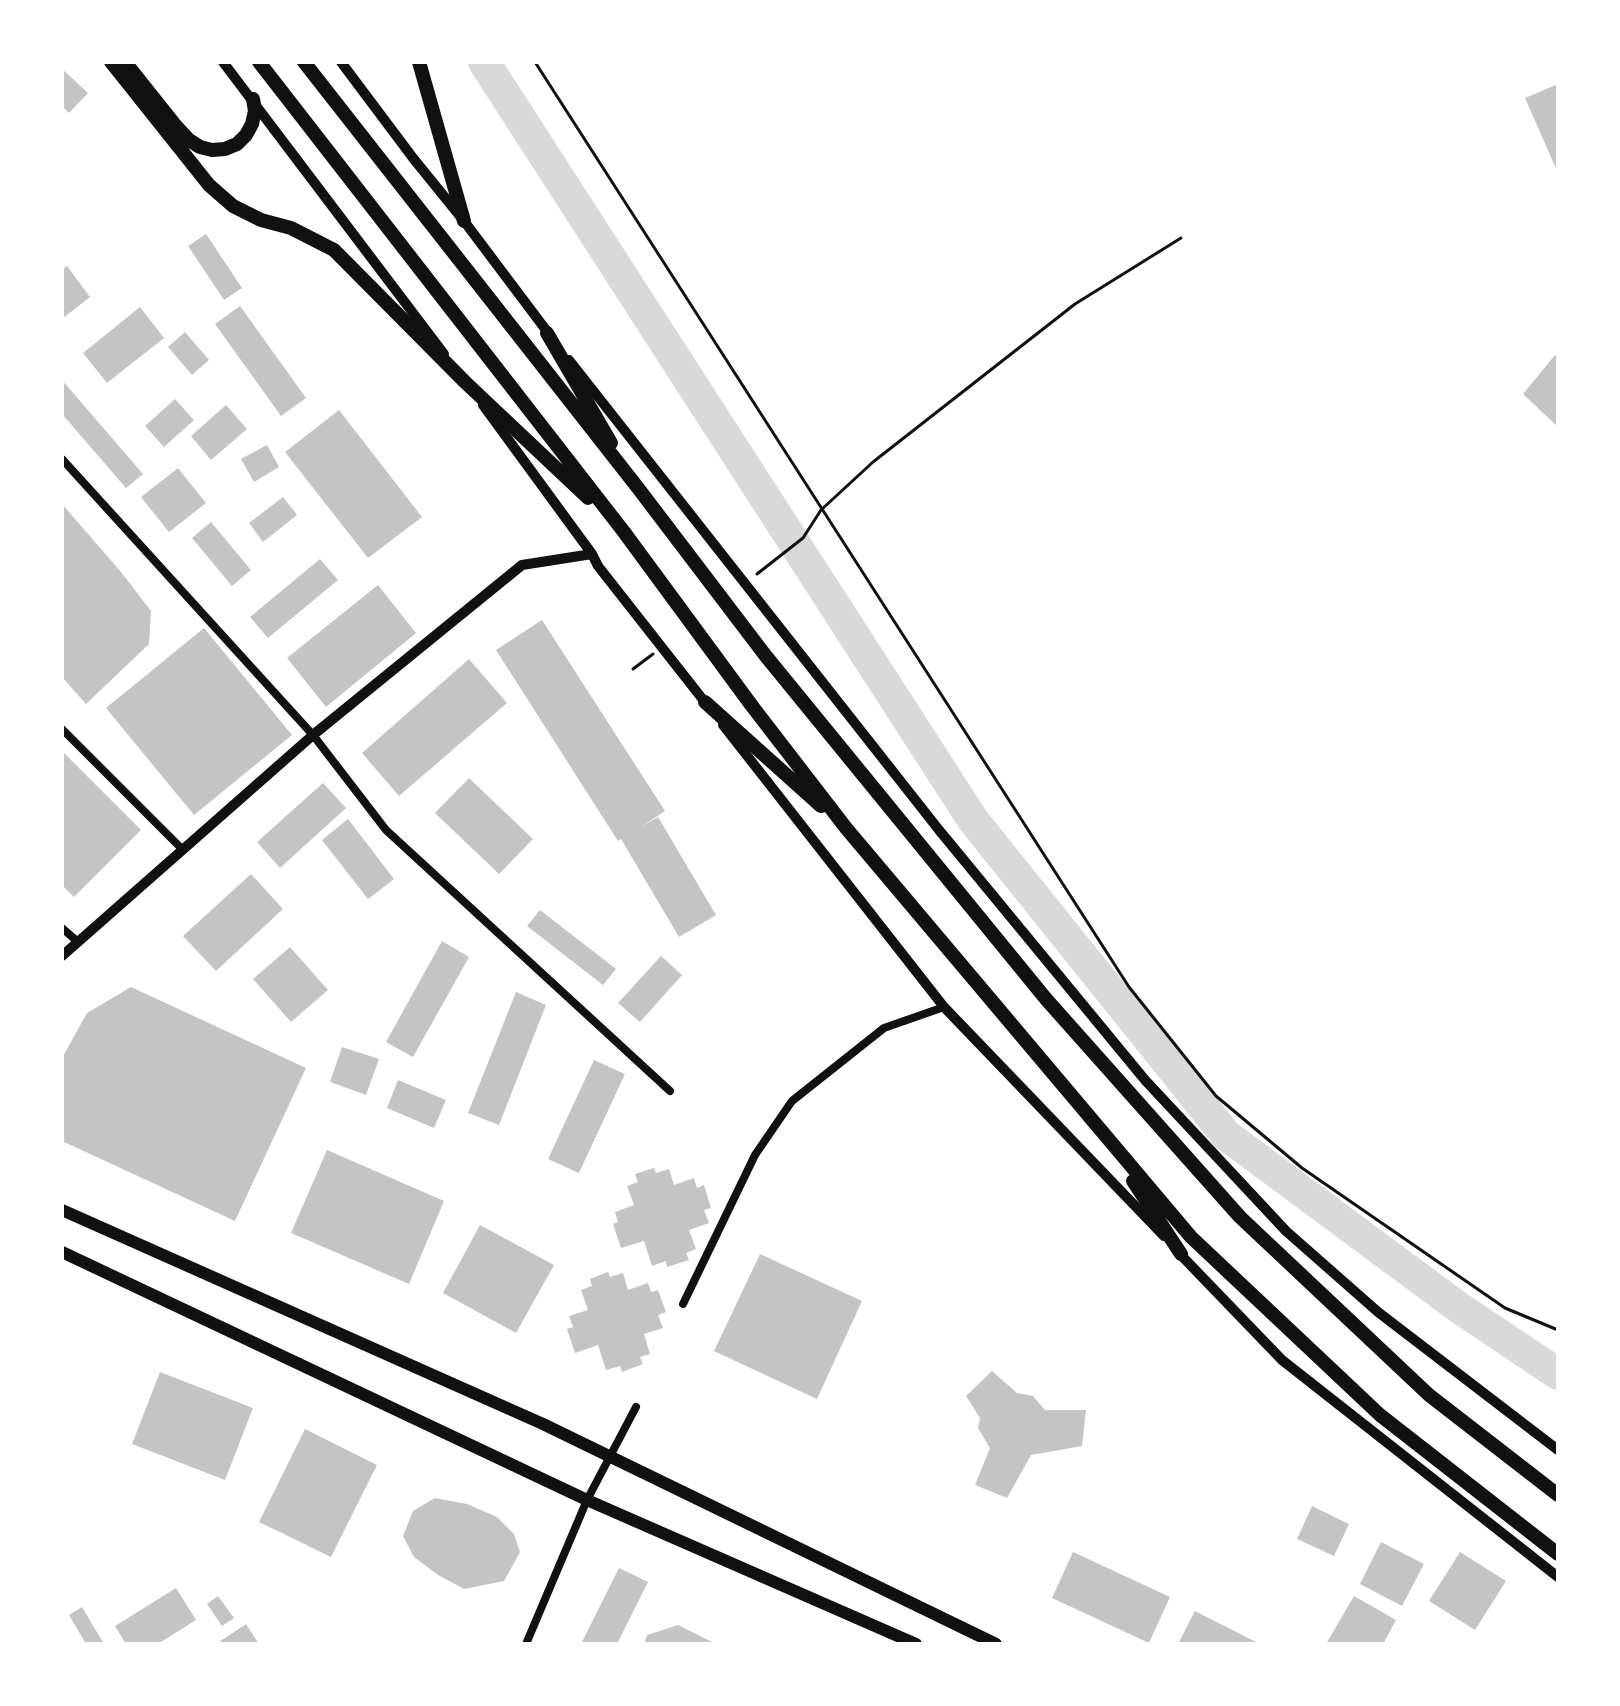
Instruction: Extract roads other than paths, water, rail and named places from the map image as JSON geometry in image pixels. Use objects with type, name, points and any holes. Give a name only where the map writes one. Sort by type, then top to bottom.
[{"type":"highway","points":[[111,62],[209,185],[233,206],[261,220],[291,228],[334,250],[465,382],[624,532]]},
{"type":"highway","points":[[125,62],[176,126],[200,147],[225,149],[237,144],[252,124],[255,111],[253,99]]},
{"type":"highway","points":[[259,62],[624,532],[846,828],[1191,1237],[1380,1415],[1558,1554]]},
{"type":"highway","points":[[304,62],[765,655],[1046,999],[1240,1217],[1429,1395],[1558,1495]]},
{"type":"highway","points":[[419,62],[464,221]]},
{"type":"highway","points":[[547,333],[638,488]]},
{"type":"highway","points":[[705,702],[846,828]]},
{"type":"highway","points":[[1100,1130],[1181,1254]]},
{"type":"main road","points":[[62,1210],[543,1424],[996,1644]]},
{"type":"main road","points":[[62,1252],[587,1500],[916,1644]]},
{"type":"street","points":[[223,62],[465,382],[598,566],[944,1007],[1282,1360],[1558,1577]]},
{"type":"street","points":[[341,62],[547,333],[939,830],[1145,1080],[1286,1231],[1378,1312],[1558,1450]]},
{"type":"street","points":[[62,459],[313,735],[386,830],[670,1091]]},
{"type":"street","points":[[62,956],[313,735],[522,565],[592,554]]},
{"type":"street","points":[[62,729],[183,850]]},
{"type":"street","points":[[62,928],[78,942]]},
{"type":"street","points":[[683,1304],[755,1155],[792,1101],[884,1028],[944,1007]]},
{"type":"street","points":[[526,1644],[587,1500],[636,1407]]},
{"type":"waterway","points":[[484,62],[973,820],[1226,1135],[1458,1307],[1558,1374]]}]
